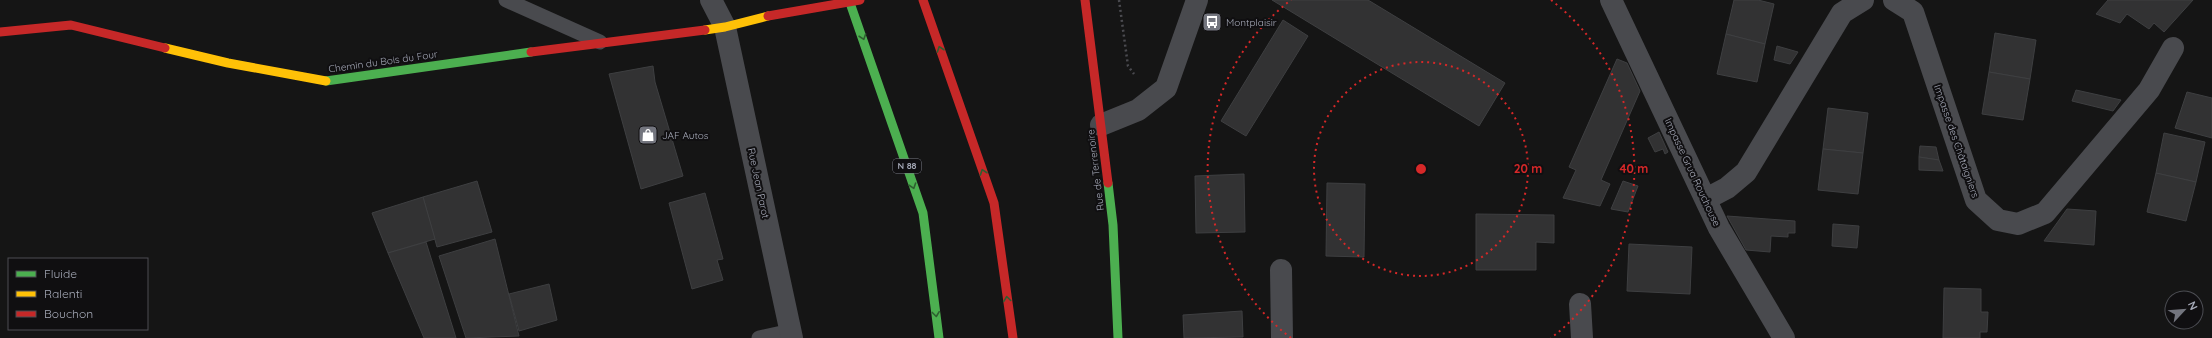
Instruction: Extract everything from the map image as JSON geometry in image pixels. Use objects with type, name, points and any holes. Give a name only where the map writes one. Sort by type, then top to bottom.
[{"type":"main road","name":"N 88","points":[[849,0],[923,213],[939,338]]},
{"type":"main road","points":[[725,27],[768,16],[860,0]]},
{"type":"main road","points":[[923,0],[994,203],[1013,338]]},
{"type":"main road","name":"Rue de Terrenoire","points":[[1085,0],[1113,225],[1118,338]]},
{"type":"main road","name":"Chemin du Bois du Four","points":[[0,32],[71,25],[228,63],[326,81],[725,27]]},
{"type":"street","name":"Rue Jean Parot","points":[[711,0],[725,27],[791,335]]},
{"type":"street","points":[[1101,124],[1138,110],[1166,88],[1198,0]]},
{"type":"street","name":"Impasse Grua Rouchouse","points":[[1611,0],[1719,228],[1784,338]]},
{"type":"street","points":[[1706,200],[1727,188],[1746,172],[1842,14],[1863,0]]},
{"type":"street","name":"Impasse des Châtaigniers","points":[[1894,0],[1913,12],[1976,200],[1998,220],[2018,224],[2045,213],[2149,90],[2173,48]]},
{"type":"street","points":[[1281,270],[1282,338]]},
{"type":"street","points":[[1580,304],[1582,338]]},
{"type":"lane","points":[[506,0],[603,43]]},
{"type":"lane","points":[[759,338],[791,335]]},
{"type":"path","points":[[1119,0],[1128,66],[1136,76]]},
{"type":"building","points":[[1272,0],[1368,0],[1505,83],[1479,126]]},
{"type":"building","points":[[1734,0],[1758,0],[1774,4],[1765,44],[1726,34]]},
{"type":"building","points":[[2108,0],[2193,0],[2164,32],[2154,23],[2149,29],[2127,14],[2120,23],[2096,14]]},
{"type":"building","points":[[1283,20],[1308,36],[1246,136],[1221,121]]},
{"type":"building","points":[[1995,33],[2036,40],[2030,79],[1989,72]]},
{"type":"building","points":[[1726,34],[1765,44],[1757,82],[1717,74]]},
{"type":"building","points":[[1777,46],[1798,52],[1790,64],[1774,60]]},
{"type":"building","points":[[1617,59],[1627,63],[1640,91],[1601,180],[1610,184],[1600,206],[1563,198],[1576,170],[1569,167]]},
{"type":"building","name":"JAF Autos","points":[[653,66],[655,82],[683,176],[641,189],[609,74]]},
{"type":"building","points":[[1989,72],[2030,79],[2023,120],[1982,114]]},
{"type":"building","points":[[2076,90],[2121,100],[2113,111],[2072,101]]},
{"type":"building","points":[[2187,92],[2212,98],[2212,138],[2175,128]]},
{"type":"building","points":[[1828,108],[1868,113],[1863,153],[1823,149]]},
{"type":"building","points":[[1659,132],[1668,152],[1665,154],[1663,149],[1655,152],[1648,138]]},
{"type":"building","points":[[2164,133],[2205,142],[2196,182],[2156,173]]},
{"type":"building","points":[[1920,146],[1936,147],[1939,160],[1919,157]]},
{"type":"building","points":[[1823,149],[1863,153],[1858,194],[1818,190]]},
{"type":"building","points":[[1919,157],[1939,160],[1943,171],[1919,170]]},
{"type":"building","points":[[2156,173],[2196,182],[2186,221],[2147,212]]},
{"type":"building","points":[[1244,174],[1245,232],[1196,233],[1195,176]]},
{"type":"building","points":[[477,181],[492,232],[437,247],[423,197]]},
{"type":"building","points":[[1623,181],[1638,186],[1628,212],[1611,209]]},
{"type":"building","points":[[1327,183],[1365,184],[1364,257],[1326,256]]},
{"type":"building","points":[[705,193],[723,259],[717,260],[723,280],[692,289],[669,203]]},
{"type":"building","points":[[423,197],[435,239],[388,253],[372,213]]},
{"type":"building","points":[[2067,209],[2096,211],[2094,245],[2044,241]]},
{"type":"building","points":[[1476,214],[1554,215],[1554,243],[1536,242],[1536,270],[1476,270]]},
{"type":"building","points":[[1727,216],[1795,221],[1795,233],[1788,233],[1788,237],[1771,236],[1770,252],[1746,250]]},
{"type":"building","points":[[1833,224],[1859,226],[1857,248],[1832,246]]},
{"type":"building","points":[[495,239],[519,336],[466,338],[439,256]]},
{"type":"building","points":[[426,242],[456,338],[424,338],[388,253]]},
{"type":"building","points":[[1629,244],[1692,247],[1690,294],[1627,291]]},
{"type":"building","points":[[549,284],[557,320],[519,331],[509,294]]},
{"type":"building","points":[[1944,288],[1981,289],[1981,312],[1988,312],[1987,332],[1980,332],[1980,338],[1943,338]]},
{"type":"building","points":[[1242,311],[1243,337],[1184,338],[1183,315]]},
{"type":"traffic: fast","points":[[849,0],[923,213],[939,338]]},
{"type":"traffic: fast","points":[[326,81],[531,52]]},
{"type":"traffic: fast","points":[[1108,183],[1113,225],[1118,338]]},
{"type":"traffic: slow","points":[[705,30],[725,27],[768,16]]},
{"type":"traffic: slow","points":[[165,48],[228,63],[326,81]]},
{"type":"traffic: jam","points":[[768,16],[860,0]]},
{"type":"traffic: jam","points":[[923,0],[994,203],[1013,338]]},
{"type":"traffic: jam","points":[[1085,0],[1108,183]]},
{"type":"traffic: jam","points":[[0,32],[71,25],[165,48]]},
{"type":"traffic: jam","points":[[531,52],[705,30]]},
{"type":"place","name":"Montplaisir","points":[[1212,22]]},
{"type":"place","name":"JAF Autos","points":[[648,135]]}]
